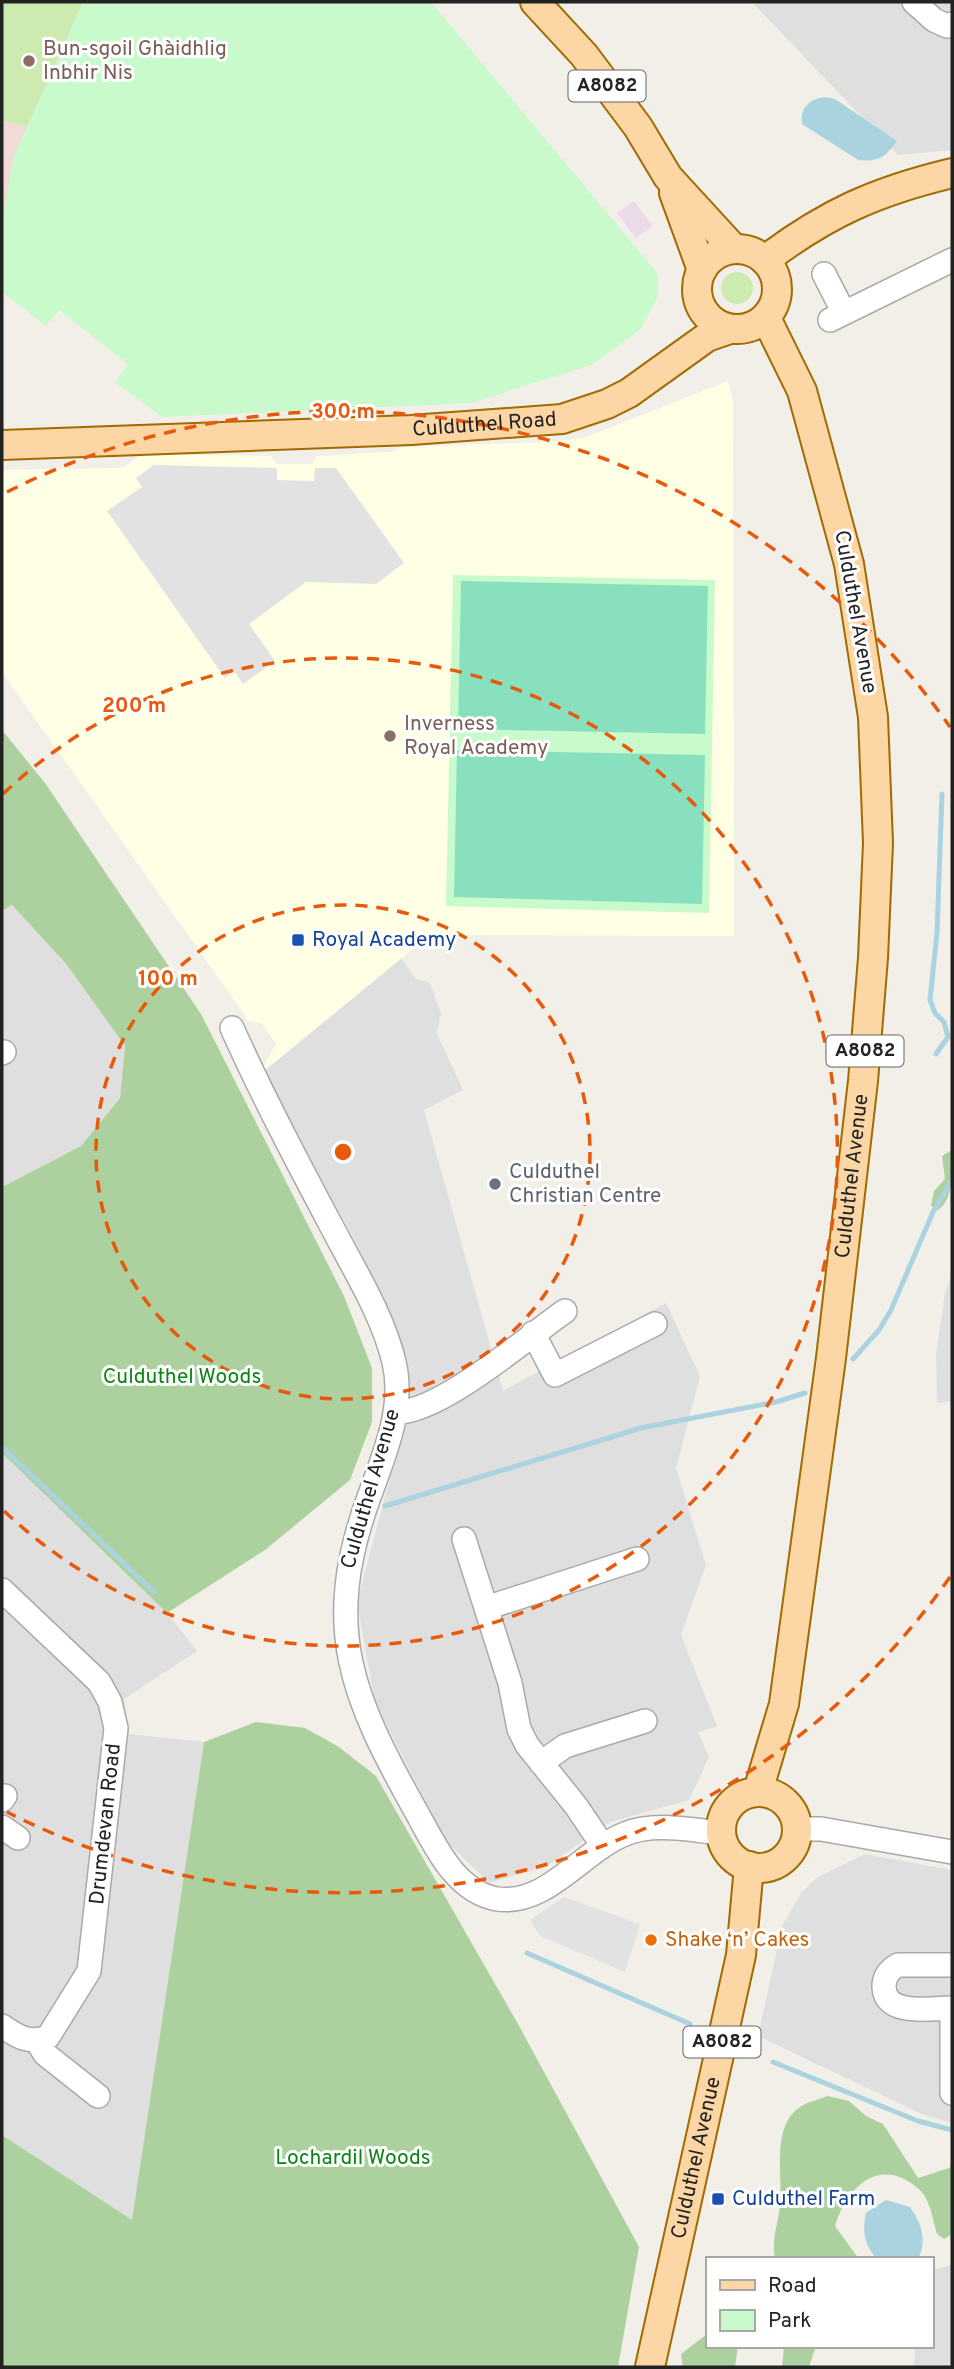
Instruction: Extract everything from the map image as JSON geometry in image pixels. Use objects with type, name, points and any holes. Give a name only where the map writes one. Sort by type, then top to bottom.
[{"type":"main road","name":"A8082","points":[[535,2],[584,55],[638,127],[668,177],[702,270],[697,290],[700,305]]},
{"type":"main road","points":[[700,305],[714,323],[730,330],[749,328],[766,318],[778,291],[773,271],[765,260],[810,226],[858,202],[910,183],[952,173]]},
{"type":"main road","name":"A8082","points":[[668,177],[733,249],[755,253],[765,260]]},
{"type":"main road","points":[[702,270],[713,257],[733,249]]},
{"type":"main road","points":[[695,345],[700,305]]},
{"type":"main road","name":"Culduthel Avenue","points":[[758,1791],[784,1704],[831,1358],[864,1068],[878,843],[873,717],[849,564],[802,391],[766,318]]},
{"type":"main road","name":"Culduthel Road","points":[[2,444],[533,423],[562,419],[607,404],[654,377],[695,345],[730,330]]},
{"type":"main road","points":[[758,1791],[781,1798],[795,1817],[796,1840],[782,1860],[772,1866],[749,1866],[730,1854],[721,1833],[727,1809],[746,1794],[758,1791]]},
{"type":"main road","name":"Culduthel Avenue","points":[[650,2367],[741,1955],[749,1866]]},
{"type":"street","points":[[914,2],[934,20],[947,26],[952,24]]},
{"type":"street","points":[[824,274],[837,316],[952,260]]},
{"type":"street","name":"Culduthel Avenue","points":[[232,1028],[373,1308],[394,1362],[395,1412],[384,1456],[348,1564],[345,1633],[356,1686],[391,1768],[442,1856],[460,1880],[475,1892],[498,1899],[533,1894],[603,1846],[628,1833],[647,1828],[721,1833]]},
{"type":"street","points":[[395,1412],[415,1411],[439,1400],[565,1311]]},
{"type":"street","points":[[533,1334],[555,1375],[655,1324]]},
{"type":"street","points":[[464,1539],[510,1683],[519,1729],[603,1846]]},
{"type":"street","points":[[486,1608],[637,1559]]},
{"type":"street","name":"Drumdevan Road","points":[[2,1590],[99,1682],[110,1702],[116,1728],[89,1971],[56,2028],[48,2037],[37,2041]]},
{"type":"street","points":[[541,1763],[565,1746],[645,1721]]},
{"type":"street","points":[[797,1829],[821,1829],[952,1852]]},
{"type":"street","points":[[952,1965],[898,1965],[885,1977],[884,1985],[889,2001],[897,2007],[952,2008]]},
{"type":"street","points":[[952,2019],[952,2093]]},
{"type":"street","points":[[2,2026],[25,2040],[37,2041],[45,2054],[98,2096]]},
{"type":"shaded area","points":[[752,2],[952,2],[952,150],[898,155]]},
{"type":"shaded area","points":[[2,121],[28,126],[14,156],[2,221]]},
{"type":"shaded area","points":[[634,201],[653,226],[636,238],[617,213]]},
{"type":"shaded area","name":"Inverness Royal Academy","points":[[728,381],[733,402],[734,936],[430,935],[264,1071],[263,1067],[276,1044],[262,1023],[249,1021],[2,672],[2,470],[122,468],[143,454],[271,456],[277,464],[312,464],[316,456],[391,452],[404,447],[584,438]]},
{"type":"shaded area","points":[[154,465],[277,468],[277,480],[314,481],[315,468],[336,468],[404,563],[376,584],[306,582],[249,624],[275,661],[243,684],[234,671],[225,678],[107,511],[142,487],[136,478]]},
{"type":"shaded area","points":[[12,905],[67,965],[125,1046],[120,1098],[81,1146],[2,1187],[2,911]]},
{"type":"shaded area","points":[[401,958],[416,979],[430,983],[441,1013],[437,1034],[463,1090],[424,1110],[503,1391],[666,1303],[700,1376],[676,1468],[706,1565],[681,1635],[717,1726],[698,1732],[709,1757],[689,1800],[610,1822],[547,1866],[489,1883],[445,1840],[375,1702],[357,1602],[398,1448],[409,1379],[407,1367],[388,1313],[359,1249],[264,1071]]},
{"type":"shaded area","points":[[952,1275],[952,1401],[937,1403],[936,1355],[945,1293]]},
{"type":"shaded area","points":[[2,1453],[167,1613],[197,1651],[124,1699],[129,1734],[204,1742],[132,2221],[2,2135]]},
{"type":"shaded area","points":[[865,1854],[952,1870],[952,2123],[924,2115],[758,2036],[782,1926],[801,1893],[816,1878]]},
{"type":"shaded area","points":[[564,1897],[640,1924],[625,1972],[540,1936],[530,1920]]},
{"type":"shaded area","points":[[952,2265],[952,2367],[914,2367],[915,2348],[933,2348],[933,2270]]},
{"type":"green space","name":"Bun-sgoil Ghàidhlig Inbhir Nis","points":[[2,2],[83,2],[28,126],[2,121]]},
{"type":"green space","points":[[83,2],[431,2],[658,274],[658,296],[641,329],[591,365],[471,403],[162,417],[115,382],[128,364],[59,310],[46,326],[2,292],[2,221],[14,156]]},
{"type":"green space","points":[[737,272],[748,277],[753,288],[748,299],[737,304],[726,299],[721,288],[726,277]]},
{"type":"green space","points":[[453,575],[715,580],[709,913],[446,906]]},
{"type":"green space","points":[[461,581],[708,586],[705,734],[458,729]]},
{"type":"green space","name":"Culduthel Woods","points":[[2,730],[45,783],[201,1014],[344,1296],[372,1368],[372,1422],[350,1480],[265,1550],[167,1613],[2,1453],[2,1187],[81,1146],[120,1098],[125,1046],[67,965],[12,905],[2,911]]},
{"type":"green space","points":[[457,750],[705,755],[702,904],[454,897]]},
{"type":"green space","points":[[952,1150],[949,1192],[938,1210],[931,1206],[934,1191],[945,1179],[942,1156]]},
{"type":"green space","name":"Lochardil Woods","points":[[256,1722],[305,1728],[339,1747],[376,1776],[518,2024],[639,2247],[618,2367],[2,2367],[2,2135],[132,2220],[204,1742]]},
{"type":"green space","points":[[828,2096],[849,2101],[866,2116],[883,2124],[918,2178],[952,2167],[952,2234],[944,2239],[937,2234],[928,2204],[919,2189],[905,2179],[878,2175],[857,2188],[840,2212],[835,2226],[858,2257],[775,2257],[774,2238],[780,2206],[782,2137],[793,2113],[803,2105]]},
{"type":"green space","points":[[706,2335],[706,2348],[738,2348],[735,2367],[683,2367],[681,2354]]},
{"type":"green space","points":[[784,2348],[815,2348],[809,2367],[782,2367]]},
{"type":"water","points":[[825,97],[835,99],[897,141],[881,157],[858,160],[802,124],[807,105]]},
{"type":"water","points":[[886,2200],[910,2207],[922,2232],[923,2245],[919,2257],[876,2257],[869,2248],[864,2232],[866,2213]]},
{"type":"waterway","points":[[936,1054],[948,1037],[944,1022],[935,1013],[930,1000],[937,933],[942,794]]},
{"type":"waterway","points":[[853,1359],[879,1330],[891,1310],[933,1212],[952,1180]]},
{"type":"waterway","points":[[385,1506],[641,1428],[776,1402],[805,1393]]},
{"type":"waterway","points":[[2,1447],[154,1592]]},
{"type":"waterway","points":[[527,1953],[690,2024]]},
{"type":"waterway","points":[[773,2062],[918,2121],[952,2130]]},
{"type":"place","name":"Bun-sgoil Ghàidhlig Inbhir Nis","points":[[29,61]]},
{"type":"place","name":"Inverness Royal Academy","points":[[390,736]]},
{"type":"place","name":"Royal Academy","points":[[298,940]]},
{"type":"place","name":"Culduthel Christian Centre","points":[[495,1184]]},
{"type":"place","name":"Shake ‘n’ Cakes","points":[[651,1940]]},
{"type":"place","name":"Culduthel Farm","points":[[718,2199]]}]
